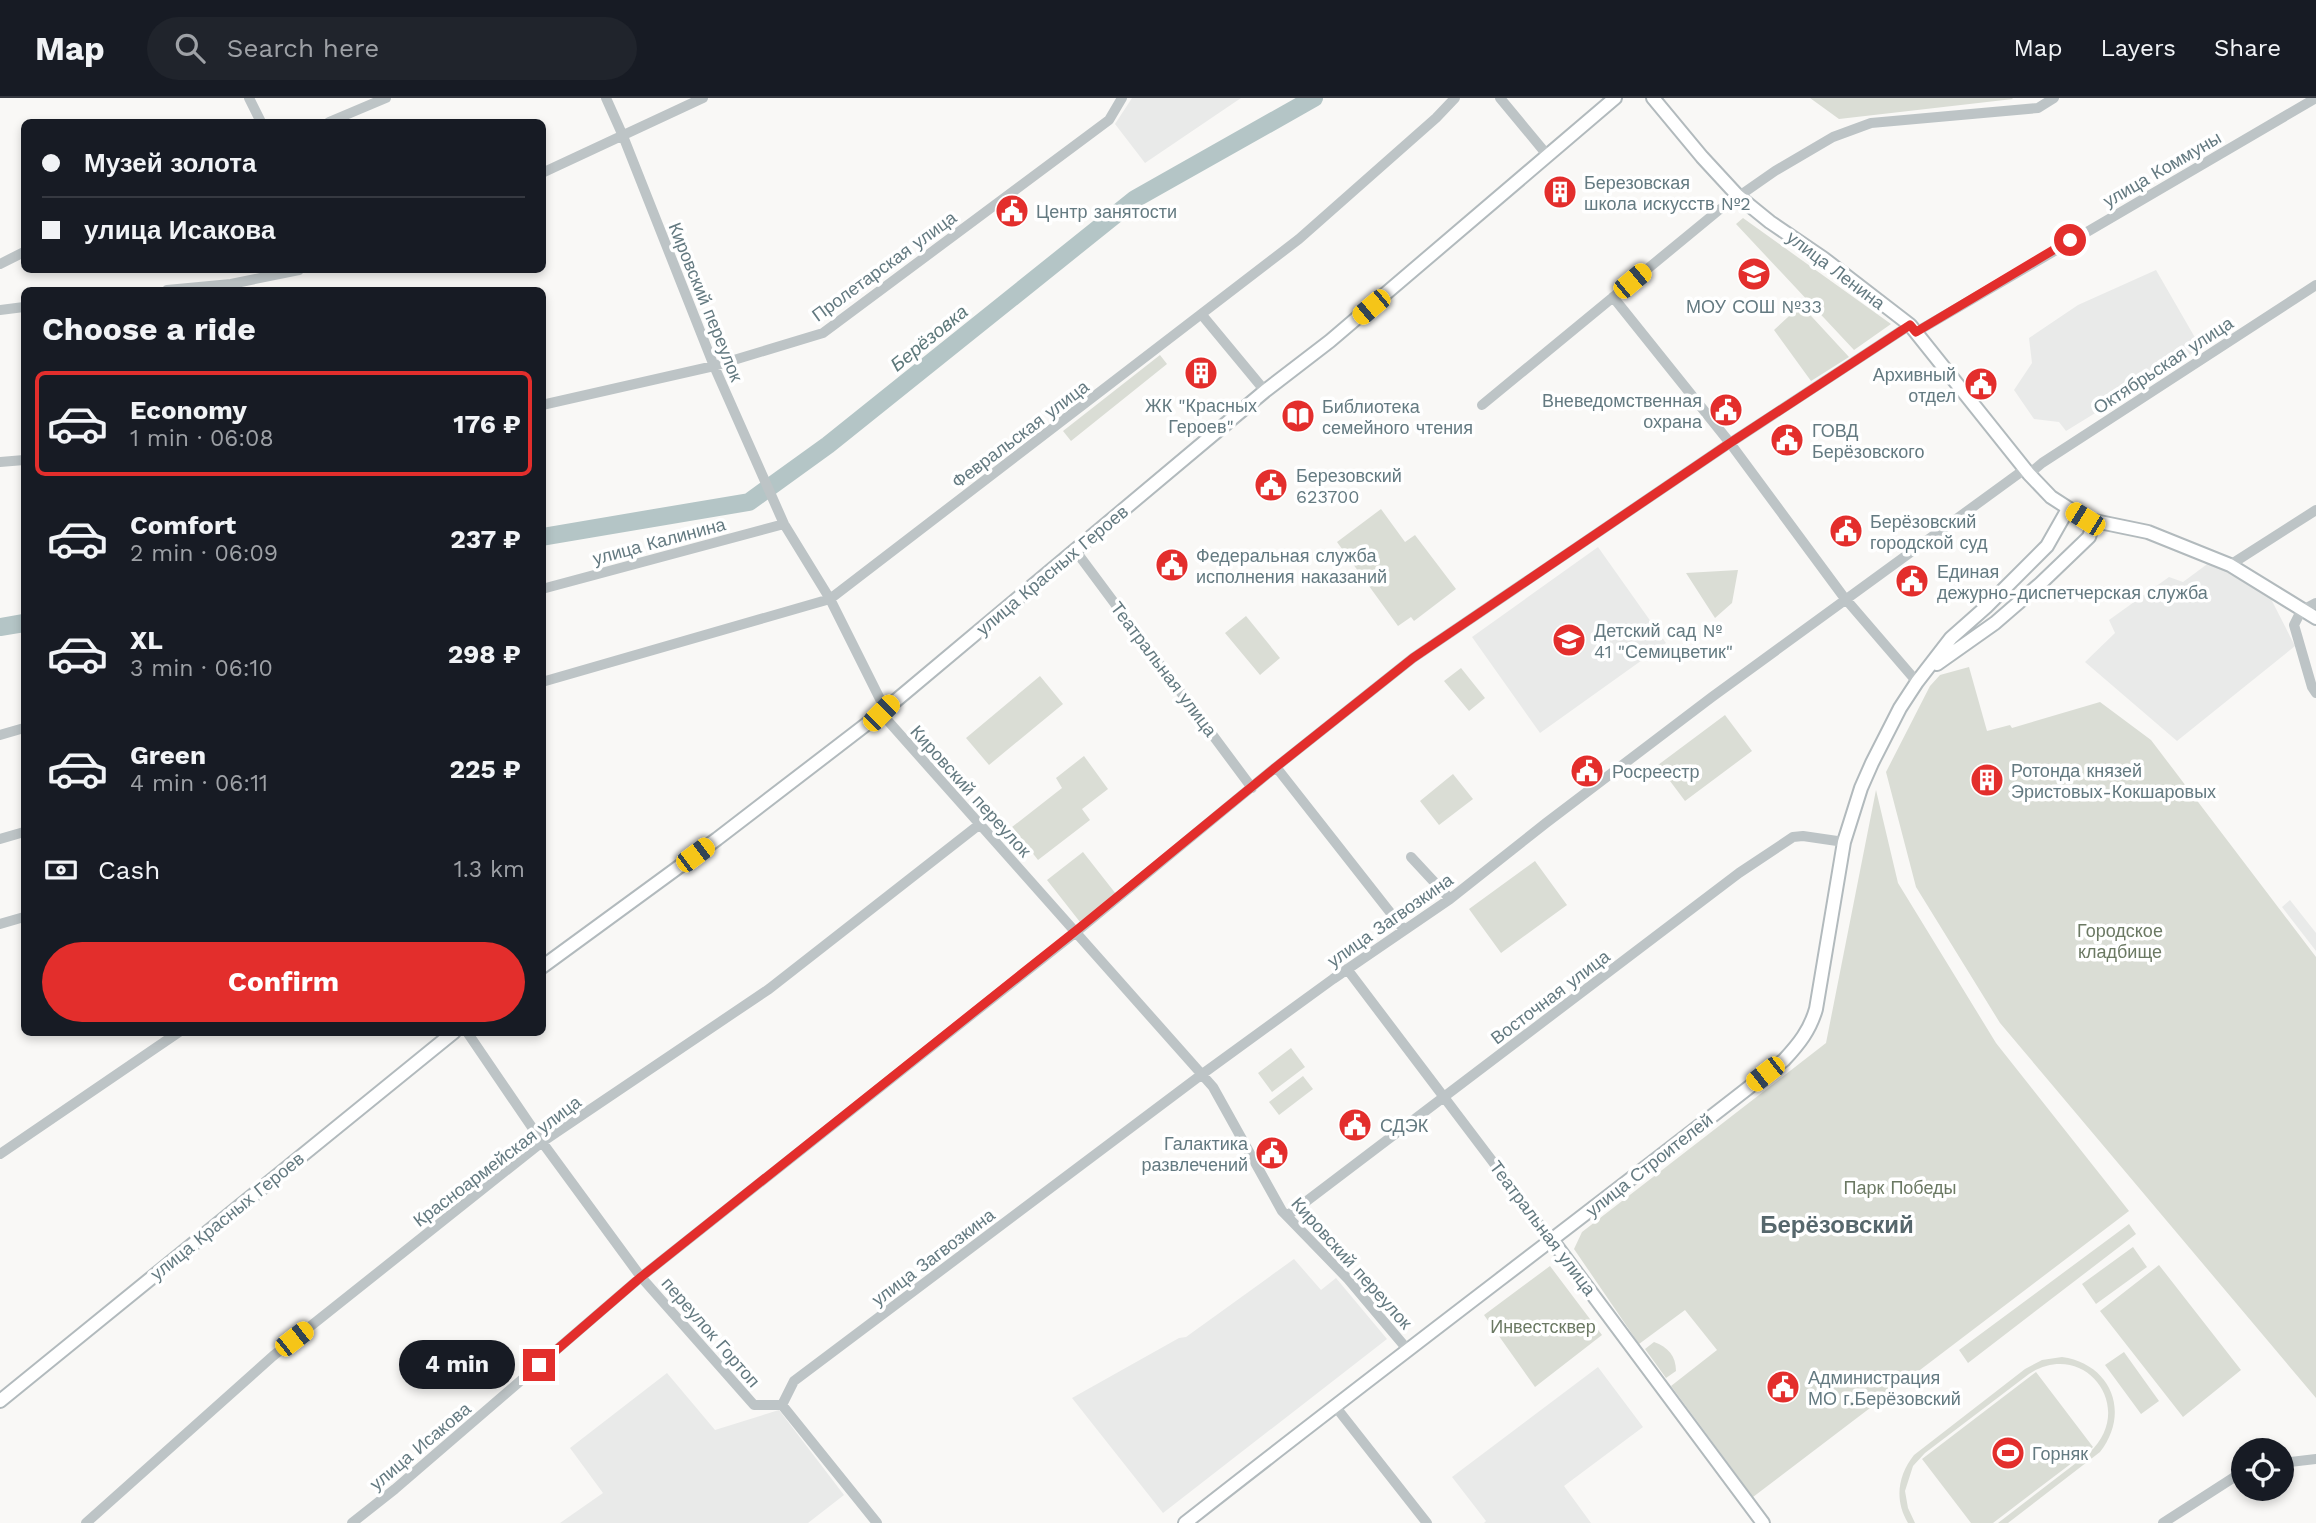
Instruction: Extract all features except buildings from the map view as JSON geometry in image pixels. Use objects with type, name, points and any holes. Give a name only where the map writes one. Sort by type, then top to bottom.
[{"type":"main road","name":"улица Красных Героев","points":[[546,964],[881,713],[1265,391],[1331,341],[1615,98]]},
{"type":"main road","name":"улица Ленина","points":[[1653,98],[1738,196],[1913,328],[2027,472],[2051,497],[2094,522]]},
{"type":"main road","name":"улица Строителей","points":[[1185,1523],[1784,1060],[1802,1040],[1816,1009],[1843,842],[1872,763],[1900,708],[1920,678],[1951,638],[2047,546],[2068,509]]},
{"type":"main road","points":[[1920,678],[1995,623],[2040,584],[2089,537],[2094,522],[2148,532],[2230,565],[2316,618]]},
{"type":"main road","points":[[1986,607],[1983,617],[1986,622],[1995,623]]},
{"type":"main road","name":"улица Красных Героев","points":[[0,1401],[449,1036]]},
{"type":"main road","name":"Театральная улица","points":[[1552,1240],[1763,1523]]},
{"type":"street","points":[[249,98],[260,119]]},
{"type":"street","points":[[336,119],[386,98]]},
{"type":"street","name":"Кировский переулок","points":[[606,98],[714,366],[784,524],[830,598],[881,701],[881,713],[1213,1087],[1247,1152],[1287,1216],[1348,1279],[1407,1349]]},
{"type":"street","points":[[546,171],[703,98]]},
{"type":"street","name":"Пролетарская улица","points":[[546,404],[714,366],[822,333],[1109,120],[1122,98]]},
{"type":"street","name":"Февральская улица","points":[[546,681],[830,598],[1299,239],[1455,98]]},
{"type":"street","points":[[1500,98],[1548,156]]},
{"type":"street","points":[[1482,405],[1719,209],[1775,171],[1833,137],[1871,123],[2038,108],[2054,98]]},
{"type":"street","name":"улица Коммуны","points":[[1913,328],[2316,98]]},
{"type":"street","points":[[0,264],[21,254]]},
{"type":"street","points":[[199,287],[231,284],[284,273]]},
{"type":"street","name":"Октябрьская улица","points":[[2027,472],[2316,285]]},
{"type":"street","points":[[1613,297],[1730,443],[1847,600],[1920,678]]},
{"type":"street","points":[[0,310],[21,307]]},
{"type":"street","points":[[1202,315],[1265,391]]},
{"type":"street","name":"улица Исакова","points":[[352,1523],[641,1277],[1076,932],[1413,658],[1730,443],[1913,328]]},
{"type":"street","points":[[0,462],[21,460]]},
{"type":"street","name":"улица Загвозкина","points":[[782,1405],[794,1381],[1201,1075],[1347,969],[1450,899],[1546,823],[1809,625],[2027,472]]},
{"type":"street","points":[[2230,565],[2316,510]]},
{"type":"street","name":"улица Калинина","points":[[546,588],[784,524]]},
{"type":"street","name":"Театральная улица","points":[[1075,550],[1252,788]]},
{"type":"street","points":[[2316,603],[2301,611],[2294,625],[2316,693]]},
{"type":"street","points":[[0,735],[21,729]]},
{"type":"street","points":[[1276,767],[1404,930]]},
{"type":"street","name":"Красноармейская улица","points":[[86,1523],[274,1356],[542,1142],[769,989],[980,824]]},
{"type":"street","points":[[0,839],[21,833]]},
{"type":"street","name":"Восточная улица","points":[[1287,1216],[1739,873],[1787,840],[1803,836],[1843,842]]},
{"type":"street","points":[[1410,857],[1450,899]]},
{"type":"street","points":[[0,924],[21,918]]},
{"type":"street","name":"Театральная улица","points":[[1347,969],[1552,1240]]},
{"type":"street","points":[[0,1154],[173,1036]]},
{"type":"street","name":"переулок Гортоп","points":[[470,1036],[542,1142],[641,1277],[754,1405],[782,1405]]},
{"type":"street","points":[[782,1405],[877,1523]]},
{"type":"street","points":[[1335,1406],[1427,1523]]},
{"type":"street","points":[[2294,1463],[2316,1460]]},
{"type":"street","points":[[2163,1523],[2231,1479]]},
{"type":"shaded area","points":[[1132,98],[1241,98],[1145,163],[1115,124]]},
{"type":"shaded area","points":[[2156,270],[2201,348],[2066,431],[2059,422],[2034,419],[2014,390],[2032,363],[2029,338],[2078,305]]},
{"type":"shaded area","name":"Детский сад № 41 \"Семицветик\"","points":[[1598,547],[1666,643],[1540,733],[1472,637]]},
{"type":"shaded area","points":[[2210,562],[2271,599],[2295,646],[2177,741],[2085,662],[2115,633],[2109,620],[2169,577],[2183,582]]},
{"type":"shaded area","points":[[2290,900],[2316,933],[2316,951],[2282,907]]},
{"type":"shaded area","points":[[1294,1259],[1321,1290],[1336,1278],[1387,1339],[1163,1513],[1072,1398],[1179,1338],[1186,1337]]},
{"type":"shaded area","points":[[1598,1367],[1643,1427],[1564,1486],[1591,1523],[1484,1523],[1486,1521],[1452,1477]]},
{"type":"shaded area","points":[[667,1373],[715,1430],[779,1410],[844,1495],[808,1523],[560,1523],[603,1493],[570,1448]]},
{"type":"green space","points":[[1810,98],[2012,98],[2013,99],[1839,119]]},
{"type":"green space","points":[[1743,218],[1891,324],[1854,350],[1736,224]]},
{"type":"green space","points":[[1801,305],[1849,357],[1811,381],[1774,330]]},
{"type":"green space","points":[[1160,355],[1167,364],[1071,441],[1063,431]]},
{"type":"green space","points":[[1381,509],[1405,542],[1415,535],[1456,589],[1414,621],[1411,617],[1398,626],[1337,542]]},
{"type":"green space","points":[[1738,570],[1732,603],[1715,618],[1686,573]]},
{"type":"green space","points":[[1246,616],[1280,658],[1260,675],[1225,633]]},
{"type":"green space","name":"Городское кладбище","points":[[1969,667],[1987,731],[2010,725],[2012,728],[2100,702],[2151,740],[2316,957],[2316,1398],[2000,1023],[1916,887],[1886,772],[1930,686],[1940,675]]},
{"type":"green space","points":[[1461,668],[1485,698],[1469,711],[1444,681]]},
{"type":"green space","points":[[1040,676],[1063,704],[989,765],[966,738]]},
{"type":"green space","points":[[1725,715],[1752,751],[1685,801],[1658,765]]},
{"type":"green space","points":[[1084,756],[1108,789],[1082,809],[1090,820],[1038,860],[1012,827],[1062,788],[1056,778]]},
{"type":"green space","points":[[1453,774],[1473,799],[1439,825],[1420,801]]},
{"type":"green space","name":"Парк Победы","points":[[1876,790],[1898,883],[1996,1043],[2129,1211],[1753,1497],[1671,1386],[1717,1350],[1685,1310],[1639,1344],[1574,1249],[1582,1232],[1826,1043]]},
{"type":"green space","points":[[1083,852],[1116,894],[1080,922],[1047,880]]},
{"type":"green space","points":[[1535,861],[1567,905],[1501,953],[1469,909]]},
{"type":"green space","points":[[1291,1048],[1305,1067],[1272,1092],[1258,1073]]},
{"type":"green space","points":[[1303,1076],[1313,1089],[1279,1115],[1269,1102]]},
{"type":"green space","points":[[2129,1224],[2136,1234],[1968,1363],[1959,1350]]},
{"type":"green space","points":[[2133,1247],[2147,1267],[2096,1304],[2082,1284]]},
{"type":"green space","points":[[2159,1265],[2241,1370],[2183,1417],[2100,1311]]},
{"type":"green space","name":"Инвестсквер","points":[[1550,1266],[1602,1335],[1535,1387],[1484,1315]]},
{"type":"green space","points":[[1654,1342],[1667,1349],[1675,1361],[1676,1371],[1666,1378],[1645,1349]]},
{"type":"green space","points":[[2124,1352],[2159,1401],[2141,1414],[2105,1365]]},
{"type":"green space","points":[[2062,1357],[2079,1361],[2093,1369],[2111,1392],[2115,1406],[2114,1421],[2100,1452],[2008,1523],[1998,1523],[2089,1453],[2103,1435],[2108,1417],[2106,1399],[2098,1383],[2085,1371],[2068,1365],[2049,1365],[2029,1374],[1925,1453],[1913,1466],[1905,1491],[1908,1508],[1915,1523],[1908,1523],[1901,1505],[1900,1488],[1904,1471],[1914,1455],[2025,1369],[2042,1360]]},
{"type":"green space","name":"Горняк","points":[[2036,1372],[2093,1447],[1993,1523],[1971,1523],[1922,1459]]},
{"type":"waterway","name":"Берёзовка","points":[[546,536],[749,502],[828,445],[1135,199],[1314,98]]},
{"type":"waterway","name":"Берёзовка","points":[[0,627],[21,624]]},
{"type":"place","name":"Березовская школа искусств №2","points":[[1560,192]]},
{"type":"place","name":"Центр занятости","points":[[1012,211]]},
{"type":"place","name":"МОУ СОШ №33","points":[[1754,274]]},
{"type":"place","name":"ЖК \"Красных Героев\"","points":[[1201,373]]},
{"type":"place","name":"Архивный отдел","points":[[1981,384]]},
{"type":"place","name":"Вневедомственная охрана","points":[[1726,410]]},
{"type":"place","name":"Библиотека семейного чтения","points":[[1298,416]]},
{"type":"place","name":"ГОВД Берёзовского","points":[[1787,440]]},
{"type":"place","name":"Березовский 623700","points":[[1271,485]]},
{"type":"place","name":"Берёзовский городской суд","points":[[1846,531]]},
{"type":"place","name":"Федеральная служба исполнения наказаний","points":[[1172,565]]},
{"type":"place","name":"Единая дежурно-диспетчерская служба","points":[[1912,581]]},
{"type":"place","name":"Детский сад № 41 \"Семицветик\"","points":[[1569,640]]},
{"type":"place","name":"Росреестр","points":[[1587,771]]},
{"type":"place","name":"Ротонда князей Эристовых-Кокшаровых","points":[[1987,780]]},
{"type":"place","name":"СДЭК","points":[[1355,1125]]},
{"type":"place","name":"Галактика развлечений","points":[[1272,1153]]},
{"type":"place","name":"Администрация МО г.Берёзовский","points":[[1783,1387]]},
{"type":"place","name":"Горняк","points":[[2008,1453]]},
{"type":"district","name":"Берёзовский","points":[[1837,1225]]},
{"type":"route","points":[[539,1365],[641,1277],[1413,658],[1730,443],[1910,325],[1916,332],[2070,240]]}]
